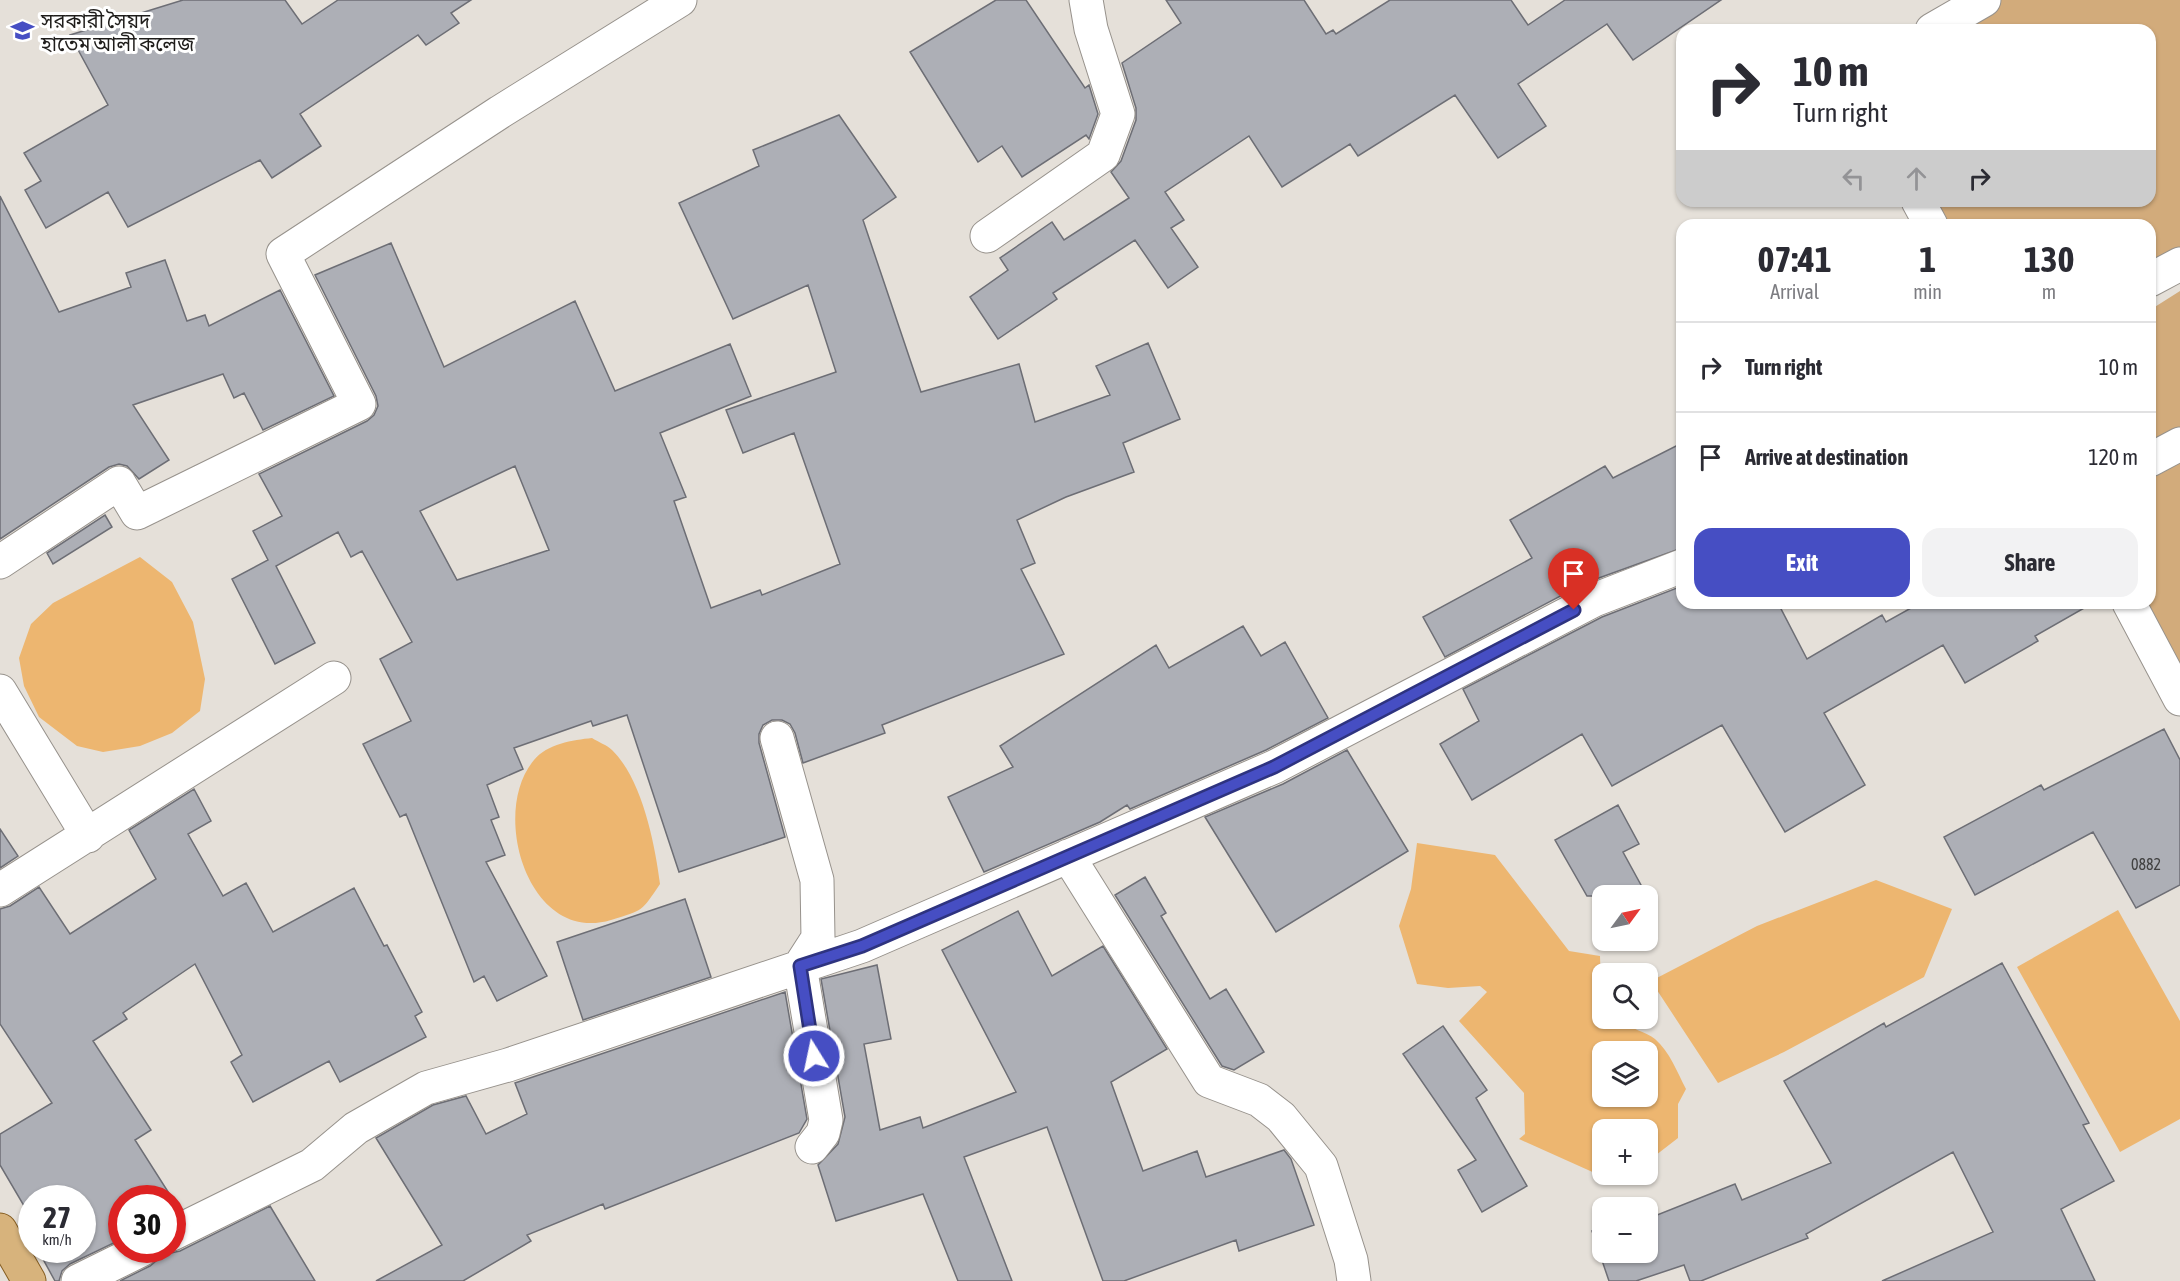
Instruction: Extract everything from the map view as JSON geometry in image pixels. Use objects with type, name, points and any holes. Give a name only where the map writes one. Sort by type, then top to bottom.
[{"type":"main road","points":[[0,1230],[29,1281]]},
{"type":"street","points":[[0,562],[119,483],[137,513],[359,404],[283,254],[500,112],[680,0]]},
{"type":"street","points":[[987,236],[1103,155],[1118,114],[1090,29],[1086,0]]},
{"type":"street","points":[[1942,24],[1984,0]]},
{"type":"street","points":[[2156,277],[2180,264]]},
{"type":"street","points":[[2156,457],[2180,444]]},
{"type":"street","points":[[186,1227],[312,1165],[356,1128],[426,1088],[508,1065],[862,946],[1274,767],[1594,600],[1676,568]]},
{"type":"street","points":[[2134,609],[2168,647],[2180,699]]},
{"type":"street","points":[[0,890],[334,678]]},
{"type":"street","points":[[0,691],[88,836]]},
{"type":"street","points":[[777,738],[817,880],[818,938],[800,966],[826,1120],[823,1133],[812,1147]]},
{"type":"street","points":[[1068,856],[1209,1081],[1259,1100],[1281,1117],[1321,1166],[1351,1260],[1354,1281]]},
{"type":"street","points":[[78,1281],[115,1263]]},
{"type":"shaded area","points":[[1984,0],[2180,0],[2180,264],[2156,277],[2156,219],[1928,219],[1921,207],[2156,207],[2156,24],[1942,24]]},
{"type":"shaded area","points":[[2180,291],[2180,699],[2132,609],[2156,609],[2156,306]]},
{"type":"shaded area","points":[[140,557],[172,582],[193,622],[205,679],[200,711],[172,733],[140,746],[103,752],[77,746],[39,717],[24,686],[19,658],[31,624],[53,603]]},
{"type":"shaded area","points":[[592,738],[612,750],[622,762],[639,795],[651,832],[660,884],[645,905],[636,912],[611,920],[582,922],[558,913],[539,894],[525,869],[517,841],[516,811],[521,783],[539,755],[561,744]]},
{"type":"shaded area","points":[[1417,843],[1495,855],[1569,951],[1600,956],[1600,963],[1592,963],[1592,1029],[1636,1029],[1657,1041],[1592,1041],[1592,1107],[1658,1107],[1658,1042],[1669,1056],[1686,1089],[1678,1104],[1678,1138],[1658,1153],[1658,1119],[1592,1119],[1592,1172],[1519,1139],[1525,1134],[1524,1093],[1459,1021],[1487,992],[1480,986],[1448,988],[1417,984],[1399,926],[1411,889]]},
{"type":"shaded area","points":[[1876,880],[1952,909],[1924,977],[1784,1052],[1718,1083],[1658,992],[1658,977],[1757,926]]},
{"type":"shaded area","points":[[2118,910],[2180,1021],[2180,1119],[2120,1152],[2017,967]]},
{"type":"building","points":[[183,0],[285,0],[302,24],[338,0],[471,0],[451,13],[459,23],[426,45],[418,35],[300,114],[321,146],[272,178],[260,160],[128,227],[108,192],[46,228],[25,190],[41,181],[24,153],[108,105],[70,35]]},
{"type":"building","points":[[996,0],[1026,0],[1085,88],[1089,85],[1098,114],[1089,139],[1086,135],[1022,177],[1002,146],[978,162],[910,52]]},
{"type":"building","points":[[1166,0],[1304,0],[1326,34],[1333,30],[1336,34],[1390,0],[1511,0],[1528,25],[1565,0],[1721,0],[1686,24],[1676,24],[1676,31],[1633,60],[1607,24],[1518,84],[1546,126],[1498,158],[1455,95],[1358,156],[1350,144],[1282,187],[1249,136],[1165,192],[1184,220],[1171,228],[1198,267],[1168,288],[1135,240],[1053,293],[1057,299],[998,339],[970,297],[1008,270],[1000,258],[1052,222],[1064,240],[1129,198],[1111,172],[1121,161],[1136,120],[1136,108],[1122,63],[1181,23]]},
{"type":"building","points":[[839,115],[896,197],[863,220],[921,392],[1019,364],[1035,422],[1110,395],[1096,366],[1148,343],[1180,419],[1123,443],[1134,472],[1066,497],[1017,520],[1035,563],[1021,569],[1064,654],[882,725],[885,733],[803,763],[795,733],[790,724],[782,720],[772,720],[763,725],[759,734],[759,743],[785,837],[679,872],[627,715],[593,726],[591,721],[514,748],[523,769],[487,785],[499,817],[491,820],[505,855],[486,862],[547,976],[497,1001],[484,976],[474,982],[406,814],[400,817],[363,744],[411,721],[380,659],[412,642],[362,551],[351,557],[338,532],[276,566],[315,643],[275,664],[232,579],[268,560],[253,531],[282,516],[259,474],[367,421],[374,415],[378,406],[376,396],[315,275],[391,243],[444,367],[575,301],[615,391],[730,344],[751,396],[660,433],[686,497],[674,501],[711,608],[760,590],[762,595],[840,564],[794,433],[743,453],[726,410],[836,372],[808,285],[733,319],[679,203],[759,166],[753,150]],"holes":[[[515,466],[549,550],[457,580],[420,511]]]},
{"type":"building","points":[[0,196],[59,312],[131,287],[126,273],[165,260],[187,321],[205,315],[209,326],[280,290],[334,396],[263,430],[244,393],[234,398],[223,374],[133,405],[169,460],[139,479],[127,466],[119,464],[109,467],[0,539]]},
{"type":"building","points":[[1676,446],[1676,550],[1585,583],[1445,657],[1423,617],[1532,558],[1510,520],[1605,466],[1613,478]]},
{"type":"building","points":[[105,515],[112,527],[53,564],[47,553]]},
{"type":"building","points":[[1676,588],[1676,609],[1781,609],[1807,659],[1882,615],[1886,622],[1909,609],[2082,609],[2035,636],[2038,641],[1965,683],[1943,645],[1824,713],[1865,785],[1785,832],[1722,725],[1612,786],[1582,734],[1472,800],[1440,744],[1479,721],[1463,689],[1602,617]]},
{"type":"building","points":[[1243,626],[1261,656],[1285,642],[1328,718],[1266,750],[1130,809],[1127,805],[1100,822],[984,872],[948,797],[1013,767],[1000,746],[1156,645],[1169,668]]},
{"type":"building","points":[[2164,729],[2180,760],[2180,885],[2136,908],[2093,832],[1975,895],[1944,837],[2041,785],[2044,790]]},
{"type":"building","points":[[1347,750],[1408,851],[1276,932],[1205,817],[1283,784]]},
{"type":"building","points":[[194,789],[211,821],[188,834],[223,896],[246,883],[273,932],[354,888],[422,1012],[415,1016],[426,1037],[340,1082],[329,1061],[253,1102],[231,1062],[242,1055],[195,964],[123,1013],[127,1019],[93,1041],[151,1130],[135,1140],[164,1185],[108,1185],[108,1246],[96,1252],[96,1185],[18,1185],[18,1196],[0,1165],[0,1134],[52,1103],[0,1024],[0,909],[10,906],[39,887],[70,934],[156,879],[129,830]]},
{"type":"building","points":[[1618,805],[1639,844],[1623,852],[1641,885],[1592,885],[1592,896],[1587,896],[1555,840]]},
{"type":"building","points":[[0,829],[18,856],[0,868]]},
{"type":"building","points":[[1145,877],[1166,913],[1161,916],[1210,999],[1226,989],[1264,1052],[1234,1070],[1222,1066],[1115,895]]},
{"type":"building","points":[[685,899],[711,977],[583,1020],[557,942]]},
{"type":"building","points":[[1018,911],[1052,976],[1103,946],[1167,1049],[1111,1082],[1143,1171],[1197,1151],[1206,1177],[1284,1150],[1291,1159],[1314,1225],[1239,1251],[1236,1240],[1124,1281],[1103,1281],[1047,1127],[964,1157],[1012,1281],[958,1281],[923,1194],[836,1221],[818,1165],[838,1144],[845,1117],[821,979],[877,965],[891,1039],[864,1044],[880,1130],[920,1117],[923,1128],[1016,1092],[942,950]]},
{"type":"building","points":[[2002,963],[2089,1123],[2083,1125],[2114,1181],[2061,1209],[2095,1281],[1882,1281],[1993,1232],[1953,1152],[1806,1234],[1808,1238],[1701,1281],[1690,1281],[1684,1265],[1636,1281],[1609,1281],[1603,1263],[1658,1263],[1658,1215],[1735,1184],[1742,1200],[1831,1163],[1784,1081],[1884,1023],[1886,1027]]},
{"type":"building","points":[[785,992],[807,1119],[799,1133],[605,1209],[603,1204],[527,1235],[531,1241],[463,1281],[376,1281],[442,1245],[376,1138],[433,1105],[466,1096],[486,1134],[527,1114],[515,1083]]},
{"type":"building","points":[[1443,1026],[1487,1090],[1476,1098],[1527,1186],[1482,1212],[1458,1170],[1476,1160],[1403,1054]]},
{"type":"building","points":[[270,1206],[315,1281],[120,1281],[154,1263],[186,1263],[186,1248]]},
{"type":"building","points":[[45,1263],[72,1263],[62,1271],[59,1281],[55,1281]]},
{"type":"place","name":"সরকারী সৈয়দ হাতেম আলী কলেজ","points":[[23,31]]},
{"type":"route","points":[[814,1056],[800,966],[862,946],[1274,767],[1574,610]]}]
